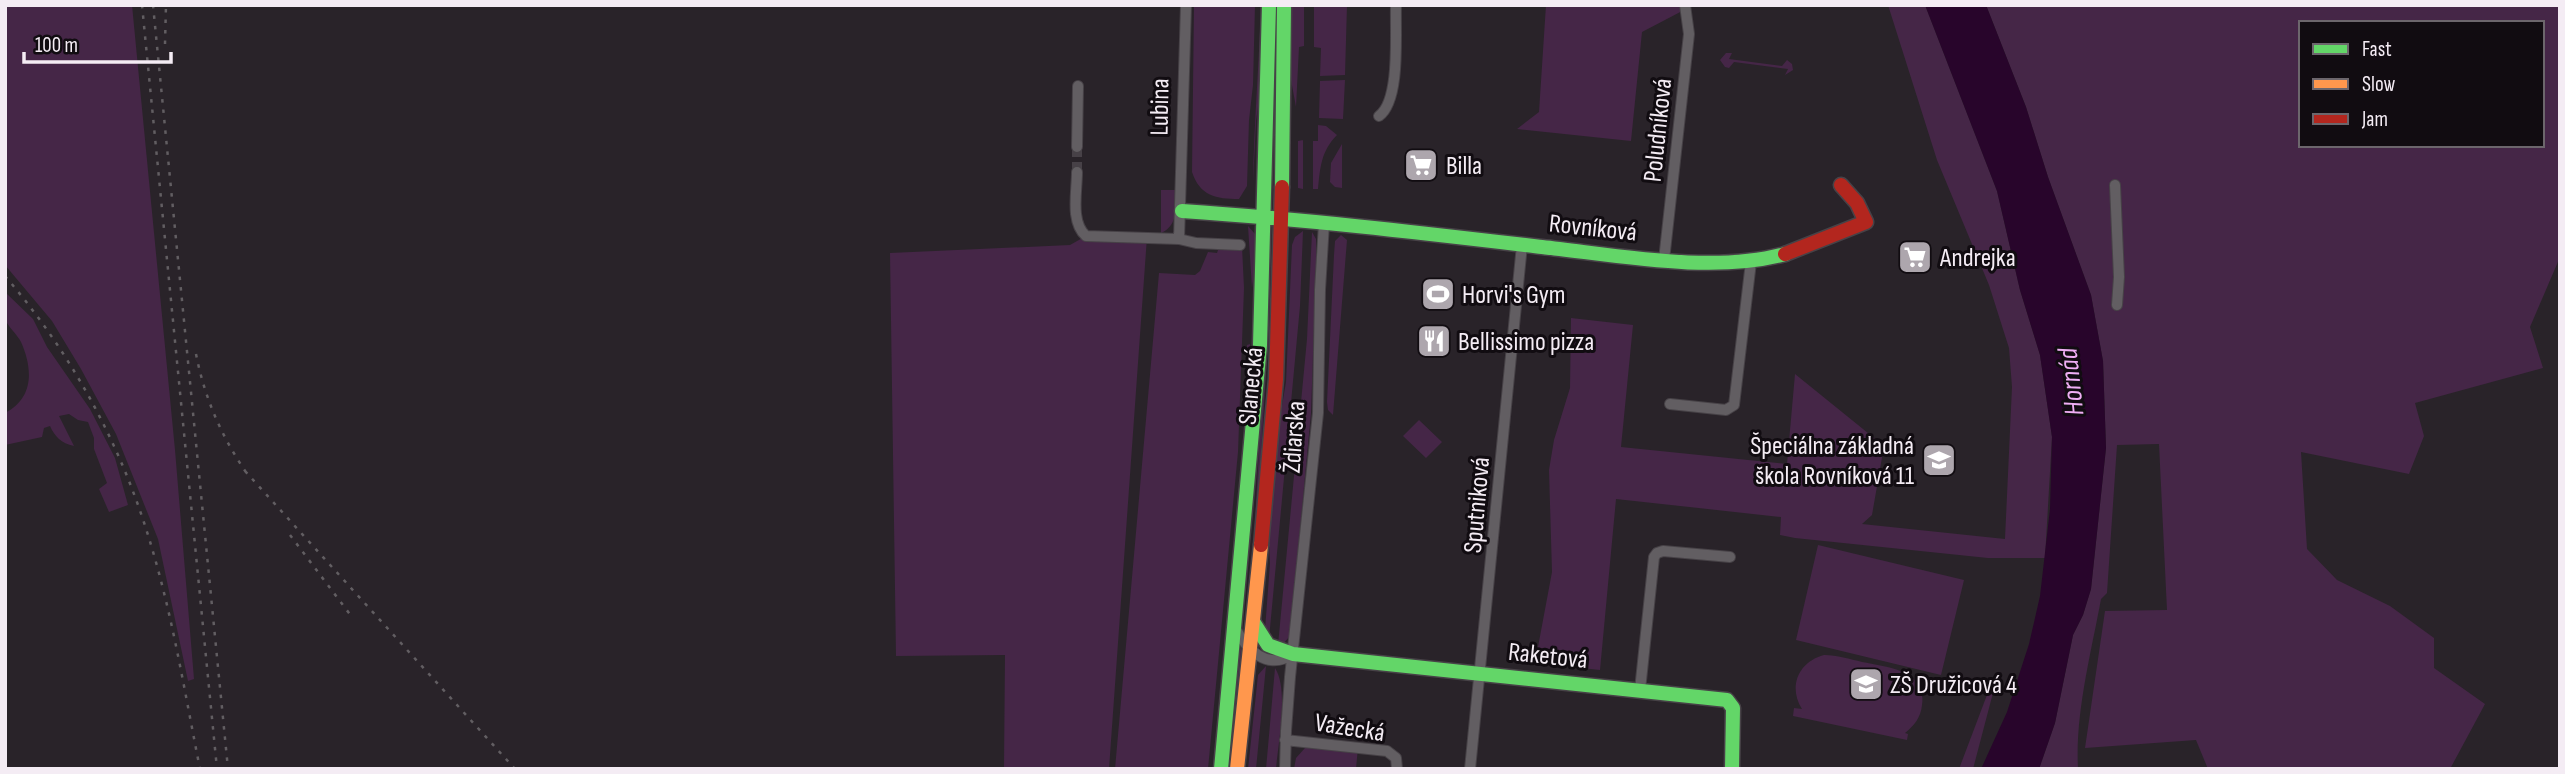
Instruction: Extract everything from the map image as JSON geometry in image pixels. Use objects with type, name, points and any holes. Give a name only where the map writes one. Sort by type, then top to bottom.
[{"type":"main road","name":"Slanecká","points":[[1221,769],[1259,357],[1269,5]]},
{"type":"main road","name":"Slanecká","points":[[1237,769],[1254,623],[1276,379],[1282,219],[1284,5]]},
{"type":"main road","name":"Rovníková","points":[[1264,216],[1664,260],[1730,264],[1794,252],[1866,222],[1857,203],[1841,185]]},
{"type":"main road","points":[[1182,211],[1264,216]]},
{"type":"main road","name":"Raketová","points":[[1254,623],[1268,645],[1293,654],[1727,700],[1733,708],[1732,769]]},
{"type":"street","name":"Lubina","points":[[1179,239],[1182,211],[1186,5]]},
{"type":"street","points":[[1379,116],[1384,112],[1392,94],[1396,5]]},
{"type":"street","name":"Poludníková","points":[[1664,260],[1689,34],[1685,5]]},
{"type":"street","points":[[1077,147],[1078,86]]},
{"type":"street","points":[[1077,172],[1077,220],[1080,230],[1086,236],[1179,239],[1196,243],[1240,245]]},
{"type":"street","points":[[2115,185],[2119,277],[2117,305]]},
{"type":"street","name":"Ždiarska","points":[[1293,654],[1318,412],[1319,299],[1324,223]]},
{"type":"street","name":"Sputniková","points":[[1470,769],[1522,245]]},
{"type":"street","points":[[1670,404],[1726,410],[1734,405],[1751,262]]},
{"type":"street","points":[[1640,690],[1654,557],[1663,551],[1730,557]]},
{"type":"street","points":[[1235,628],[1251,650],[1284,666],[1290,677]]},
{"type":"street","name":"Raketová","points":[[1247,679],[1259,664],[1293,654]]},
{"type":"street","name":"Važecká","points":[[1285,769],[1293,654]]},
{"type":"street","name":"Važecká","points":[[1286,740],[1387,751],[1396,758],[1397,769]]},
{"type":"shaded area","points":[[5,5],[132,5],[194,679],[188,681],[158,539],[116,434],[52,321],[5,265]]},
{"type":"shaded area","points":[[1194,5],[1255,5],[1247,186],[1239,199],[1210,195],[1199,186],[1192,172]]},
{"type":"shaded area","points":[[1261,5],[1261,86],[1256,121],[1253,183],[1254,139]]},
{"type":"shaded area","points":[[1290,5],[1304,5],[1304,46],[1299,47],[1296,107],[1291,80]]},
{"type":"shaded area","points":[[1314,5],[1347,5],[1345,75],[1320,76],[1321,48],[1314,47]]},
{"type":"shaded area","points":[[1546,5],[1685,5],[1686,9],[1642,32],[1631,141],[1517,129],[1539,112]]},
{"type":"shaded area","points":[[1888,5],[1925,5],[1997,191],[2020,290],[2040,355],[2052,437],[2045,558],[1988,558],[1795,538],[1780,535],[1781,517],[1616,499],[1600,670],[1535,663],[1552,572],[1549,470],[1554,440],[1570,388],[1571,318],[1633,325],[1621,447],[1787,464],[1795,374],[1884,446],[1872,515],[1862,524],[2005,539],[2012,387],[2009,348],[1989,285],[1937,160]]},
{"type":"shaded area","points":[[1986,5],[2560,5],[2560,257],[2530,327],[2543,368],[2415,403],[2424,436],[2409,474],[2301,452],[2307,549],[2337,580],[2390,606],[2434,638],[2434,668],[2485,704],[2450,769],[2208,769],[2196,740],[2085,748],[2105,611],[2167,610],[2159,444],[2117,445],[2107,593],[2101,599],[2085,684],[2079,727],[2078,769],[2039,769],[2055,723],[2073,635],[2091,589],[2106,448],[2103,361],[2091,295],[2026,107]]},
{"type":"shaded area","points":[[1726,53],[1732,53],[1729,59],[1782,66],[1787,60],[1792,64],[1793,70],[1785,75],[1788,69],[1734,62],[1729,68],[1725,67],[1720,60]]},
{"type":"shaded area","points":[[1345,80],[1343,119],[1319,118],[1320,81]]},
{"type":"shaded area","points":[[1318,125],[1326,126],[1337,135],[1324,154],[1318,189],[1313,189],[1313,141],[1318,141]]},
{"type":"shaded area","points":[[1303,140],[1303,189],[1298,188],[1298,141]]},
{"type":"shaded area","points":[[1342,144],[1342,188],[1335,187],[1330,182],[1331,163]]},
{"type":"shaded area","points":[[1161,190],[1175,190],[1175,215],[1171,225],[1161,233]]},
{"type":"shaded area","points":[[1248,226],[1258,240],[1252,288]]},
{"type":"shaded area","points":[[1303,231],[1300,306],[1269,639],[1265,630],[1270,563],[1268,527],[1274,453],[1286,382],[1292,245],[1295,237]]},
{"type":"shaded area","points":[[1312,232],[1316,239],[1316,268],[1311,413],[1290,636],[1282,645],[1278,645],[1307,339]]},
{"type":"shaded area","points":[[1271,234],[1269,322],[1256,539],[1246,628],[1254,539]]},
{"type":"shaded area","points":[[1341,235],[1347,240],[1333,415],[1328,410],[1327,402],[1335,241]]},
{"type":"shaded area","points":[[1086,236],[1147,237],[1109,769],[1004,769],[1005,655],[896,656],[890,253],[1070,245]]},
{"type":"shaded area","points":[[1219,247],[1242,247],[1244,288],[1238,452],[1208,769],[1115,769],[1159,273],[1195,275],[1200,271],[1208,252],[1217,253]]},
{"type":"shaded area","points":[[5,292],[33,319],[47,347],[90,409],[115,458],[128,505],[109,512],[99,489],[107,483],[94,449],[94,438],[88,422],[69,414],[59,416],[74,446],[59,439],[50,426],[44,428],[42,437],[5,445],[5,413],[15,407],[26,391],[29,372],[21,342],[5,319]]},
{"type":"shaded area","points":[[1250,344],[1252,373],[1214,769],[1244,452],[1247,345]]},
{"type":"shaded area","points":[[1419,420],[1442,442],[1426,458],[1403,436]]},
{"type":"shaded area","points":[[1818,545],[1964,580],[1941,675],[1796,640]]},
{"type":"shaded area","points":[[1239,647],[1245,654],[1232,769],[1227,769]]},
{"type":"shaded area","points":[[1824,655],[1893,669],[1912,677],[1922,693],[1922,705],[1917,721],[1905,733],[1908,734],[1907,740],[1793,716],[1794,708],[1802,709],[1796,692],[1798,676],[1808,663]]},
{"type":"shaded area","points":[[1266,666],[1256,769],[1248,769],[1258,675]]},
{"type":"shaded area","points":[[1275,668],[1281,689],[1280,732],[1276,769],[1266,769]]},
{"type":"shaded area","points":[[1990,687],[1994,689],[1973,769],[1959,769]]},
{"type":"shaded area","points":[[1358,747],[1356,769],[1294,769],[1296,758],[1305,748]]},
{"type":"water","name":"Hornád","points":[[1925,5],[1986,5],[2026,107],[2091,295],[2103,361],[2106,448],[2091,589],[2073,635],[2055,723],[2039,769],[1981,769],[2007,712],[2029,644],[2040,596],[2050,509],[2052,437],[2040,355],[2020,290],[1997,191]]},
{"type":"tunnel","points":[[1077,147],[1077,172]]},
{"type":"railway","points":[[142,5],[217,769]]},
{"type":"railway","points":[[153,5],[228,769]]},
{"type":"railway","points":[[165,44],[166,5]]},
{"type":"railway","points":[[5,276],[73,369],[110,437],[125,472],[151,545],[166,600],[200,769]]},
{"type":"railway","points":[[196,354],[216,419],[250,478]]},
{"type":"railway","points":[[245,471],[515,769]]},
{"type":"railway","points":[[290,535],[352,617]]},
{"type":"traffic: fast","points":[[1221,769],[1260,345],[1269,5]]},
{"type":"traffic: fast","points":[[1282,187],[1284,5]]},
{"type":"traffic: fast","points":[[1182,211],[1362,227],[1665,261],[1727,262],[1757,260],[1785,254]]},
{"type":"traffic: fast","points":[[1254,623],[1268,645],[1293,654],[1727,700],[1733,708],[1732,769]]},
{"type":"traffic: slow","points":[[1237,769],[1261,545]]},
{"type":"traffic: jam","points":[[1785,254],[1866,222],[1857,203],[1841,185]]},
{"type":"traffic: jam","points":[[1261,545],[1276,379],[1282,187]]},
{"type":"place","name":"Billa","points":[[1421,165]]},
{"type":"place","name":"Andrejka","points":[[1915,257]]},
{"type":"place","name":"Horvi's Gym","points":[[1438,294]]},
{"type":"place","name":"Bellissimo pizza","points":[[1434,341]]},
{"type":"place","name":"Špeciálna základná škola Rovníková 11","points":[[1939,460]]},
{"type":"place","name":"ZŠ Družicová 4","points":[[1866,684]]}]
